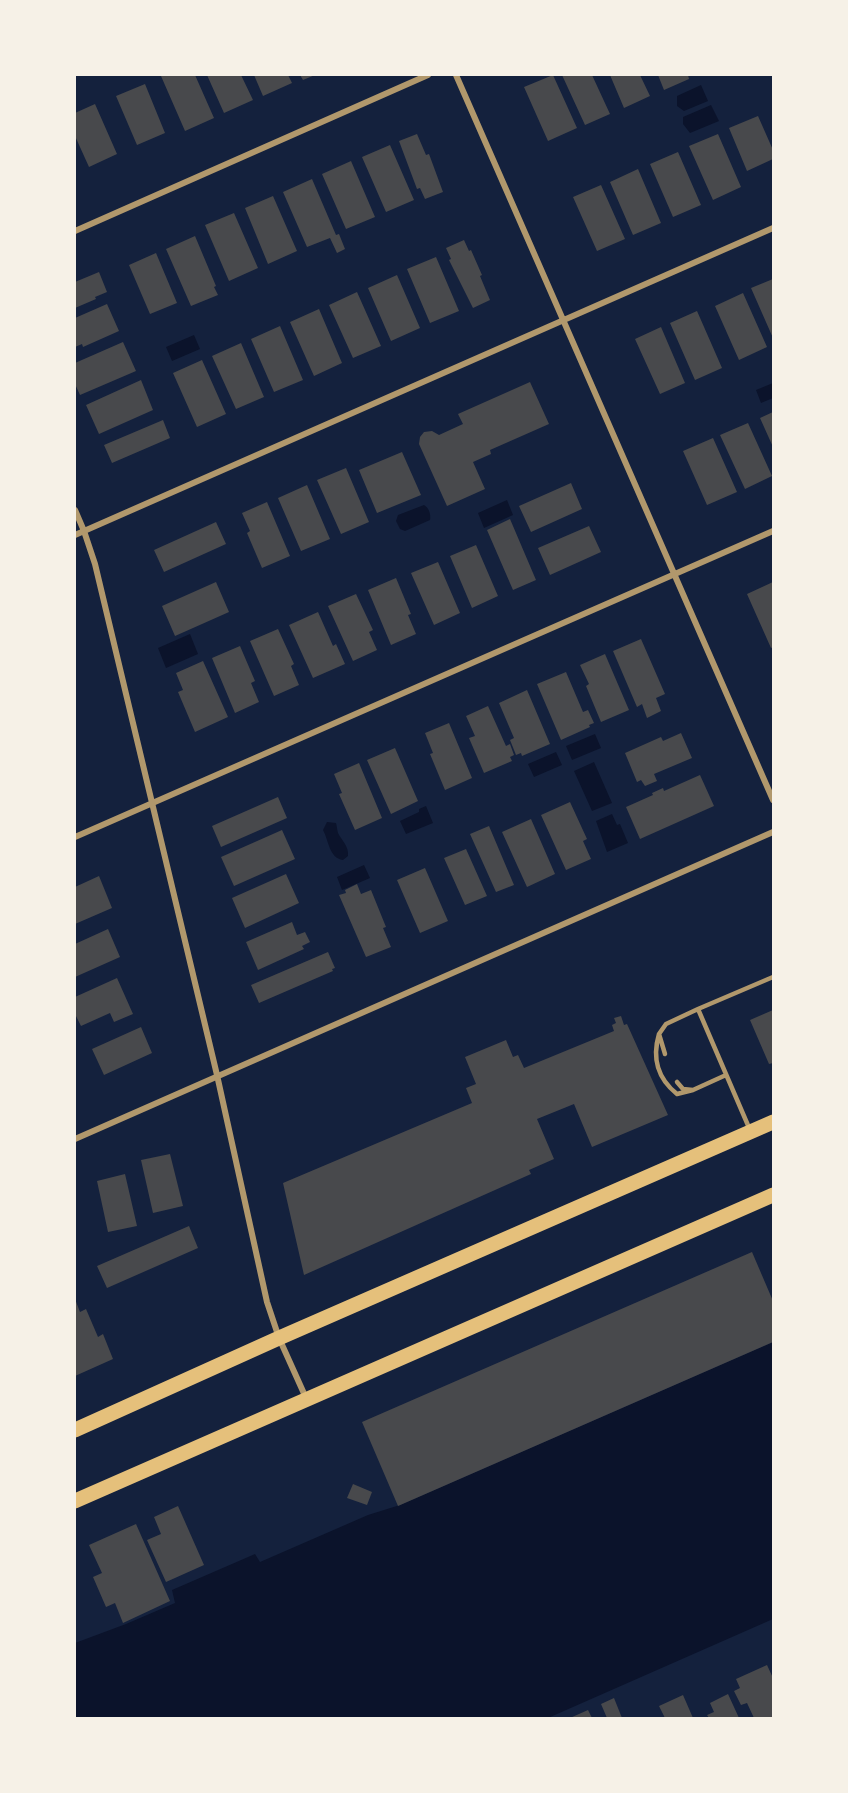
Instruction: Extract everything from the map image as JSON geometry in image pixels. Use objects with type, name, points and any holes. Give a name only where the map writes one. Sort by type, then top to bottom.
[{"type":"main road","points":[[75,1430],[279,1338],[773,1122]]},
{"type":"main road","points":[[75,1501],[773,1195]]},
{"type":"street","points":[[75,231],[428,75]]},
{"type":"street","points":[[456,75],[773,800]]},
{"type":"street","points":[[75,535],[773,228]]},
{"type":"street","points":[[75,510],[95,564],[217,1075],[267,1302],[279,1338],[306,1398]]},
{"type":"street","points":[[75,837],[773,531]]},
{"type":"street","points":[[75,1139],[773,832]]},
{"type":"lane","points":[[726,1075],[693,1090],[677,1094],[666,1086],[656,1064],[654,1050],[659,1034],[666,1024],[773,977]]},
{"type":"lane","points":[[698,1009],[751,1132]]},
{"type":"lane","points":[[659,1034],[665,1054]]},
{"type":"lane","points":[[677,1082],[683,1089],[693,1090]]},
{"type":"water","points":[[701,85],[708,101],[684,111],[677,106],[677,96]]},
{"type":"water","points":[[711,105],[719,121],[690,133],[683,124],[683,117]]},
{"type":"water","points":[[194,335],[200,349],[172,361],[166,347]]},
{"type":"water","points":[[773,383],[773,398],[761,403],[756,390]]},
{"type":"water","points":[[507,500],[513,515],[484,528],[478,513]]},
{"type":"water","points":[[424,505],[429,511],[430,520],[405,531],[400,529],[396,521],[398,515]]},
{"type":"water","points":[[190,634],[198,654],[166,668],[158,648]]},
{"type":"water","points":[[595,734],[601,748],[572,760],[566,746]]},
{"type":"water","points":[[556,752],[562,765],[534,777],[528,764]]},
{"type":"water","points":[[594,762],[612,803],[592,811],[574,771]]},
{"type":"water","points":[[426,806],[433,823],[406,834],[400,821]]},
{"type":"water","points":[[612,814],[617,825],[620,824],[628,843],[607,852],[596,821]]},
{"type":"water","points":[[327,822],[336,823],[338,833],[346,846],[348,856],[343,860],[338,859],[330,848],[323,830]]},
{"type":"water","points":[[364,865],[370,878],[342,890],[337,877]]},
{"type":"water","points":[[773,1342],[773,1619],[548,1718],[75,1718],[75,1643],[175,1603],[172,1590],[255,1554],[260,1562],[368,1515],[400,1505]]},
{"type":"building","points":[[195,75],[214,118],[185,131],[161,76]]},
{"type":"building","points":[[207,75],[241,75],[253,100],[224,113]]},
{"type":"building","points":[[254,75],[288,75],[292,83],[263,96]]},
{"type":"building","points":[[300,75],[315,75],[303,80]]},
{"type":"building","points":[[553,75],[577,128],[548,141],[524,87]]},
{"type":"building","points":[[562,75],[592,75],[610,114],[585,125]]},
{"type":"building","points":[[610,75],[640,75],[650,96],[624,108]]},
{"type":"building","points":[[658,75],[688,75],[689,79],[664,90]]},
{"type":"building","points":[[145,84],[165,133],[137,145],[116,96]]},
{"type":"building","points":[[95,104],[117,154],[89,167],[75,136],[75,113]]},
{"type":"building","points":[[758,116],[773,150],[773,159],[747,171],[729,128]]},
{"type":"building","points":[[417,134],[426,155],[429,154],[443,192],[425,199],[420,188],[417,189],[399,141]]},
{"type":"building","points":[[718,134],[741,187],[713,200],[689,146]]},
{"type":"building","points":[[390,145],[414,200],[386,212],[362,157]]},
{"type":"building","points":[[678,152],[701,205],[673,217],[650,164]]},
{"type":"building","points":[[351,161],[375,217],[346,229],[322,174]]},
{"type":"building","points":[[638,169],[661,223],[633,235],[610,182]]},
{"type":"building","points":[[312,179],[336,235],[339,234],[345,249],[337,253],[330,238],[307,247],[283,192]]},
{"type":"building","points":[[601,185],[625,239],[597,251],[573,197]]},
{"type":"building","points":[[273,196],[297,251],[268,264],[245,208]]},
{"type":"building","points":[[234,213],[258,268],[229,281],[205,225]]},
{"type":"building","points":[[195,236],[218,295],[191,306],[166,249]]},
{"type":"building","points":[[464,240],[482,275],[480,276],[490,300],[473,308],[449,260],[451,259],[446,248]]},
{"type":"building","points":[[156,253],[177,303],[150,314],[129,265]]},
{"type":"building","points":[[436,257],[459,311],[430,323],[407,269]]},
{"type":"building","points":[[99,272],[107,292],[75,308],[75,282]]},
{"type":"building","points":[[397,275],[420,328],[391,341],[368,288]]},
{"type":"building","points":[[773,279],[773,338],[751,288]]},
{"type":"building","points":[[357,292],[381,346],[353,358],[329,305]]},
{"type":"building","points":[[743,293],[767,347],[739,360],[715,306]]},
{"type":"building","points":[[107,304],[119,331],[83,347],[82,344],[75,347],[75,318]]},
{"type":"building","points":[[319,309],[342,363],[314,376],[290,322]]},
{"type":"building","points":[[697,311],[722,368],[695,380],[670,323]]},
{"type":"building","points":[[280,326],[303,380],[274,392],[251,339]]},
{"type":"building","points":[[661,327],[685,383],[660,394],[635,339]]},
{"type":"building","points":[[123,342],[136,371],[80,395],[75,384],[75,363]]},
{"type":"building","points":[[241,343],[264,397],[236,409],[212,356]]},
{"type":"building","points":[[202,360],[226,414],[197,427],[173,373]]},
{"type":"building","points":[[141,380],[153,410],[99,434],[86,405]]},
{"type":"building","points":[[530,382],[549,424],[490,450],[491,454],[473,462],[485,489],[447,506],[419,444],[420,437],[424,432],[432,431],[439,435],[463,424],[458,414]]},
{"type":"building","points":[[773,412],[773,447],[760,418]]},
{"type":"building","points":[[163,420],[170,438],[112,463],[104,445]]},
{"type":"building","points":[[748,423],[772,476],[745,489],[720,435]]},
{"type":"building","points":[[713,438],[737,492],[707,505],[683,451]]},
{"type":"building","points":[[402,452],[421,495],[377,513],[359,470]]},
{"type":"building","points":[[346,468],[369,522],[341,534],[317,480]]},
{"type":"building","points":[[571,483],[582,509],[531,532],[519,506]]},
{"type":"building","points":[[307,485],[330,539],[301,551],[278,498]]},
{"type":"building","points":[[267,502],[290,556],[262,568],[247,533],[250,531],[242,513]]},
{"type":"building","points":[[510,519],[536,580],[513,590],[487,530]]},
{"type":"building","points":[[216,522],[226,544],[164,572],[154,550]]},
{"type":"building","points":[[589,526],[601,552],[550,575],[538,548]]},
{"type":"building","points":[[476,545],[498,596],[472,608],[450,556]]},
{"type":"building","points":[[438,562],[460,613],[434,625],[411,573]]},
{"type":"building","points":[[396,578],[411,614],[408,615],[416,634],[391,645],[368,590]]},
{"type":"building","points":[[216,582],[229,612],[175,636],[162,606]]},
{"type":"building","points":[[773,582],[773,647],[771,648],[747,594]]},
{"type":"building","points":[[356,594],[373,630],[369,632],[377,650],[353,661],[328,606]]},
{"type":"building","points":[[318,612],[333,646],[336,644],[345,664],[313,678],[289,625]]},
{"type":"building","points":[[278,629],[294,664],[291,666],[299,685],[274,696],[250,641]]},
{"type":"building","points":[[641,639],[665,694],[656,698],[661,711],[647,718],[642,704],[637,707],[613,651]]},
{"type":"building","points":[[240,646],[255,681],[251,683],[259,702],[235,713],[212,658]]},
{"type":"building","points":[[605,654],[629,710],[601,722],[586,686],[589,684],[580,665]]},
{"type":"building","points":[[203,661],[228,717],[195,732],[178,692],[183,690],[176,673]]},
{"type":"building","points":[[566,672],[583,712],[588,710],[594,723],[561,740],[537,684]]},
{"type":"building","points":[[527,690],[550,744],[522,756],[521,753],[516,755],[510,740],[514,738],[499,703]]},
{"type":"building","points":[[488,706],[506,746],[510,744],[514,755],[510,757],[512,761],[484,773],[469,738],[475,736],[466,716]]},
{"type":"building","points":[[449,723],[472,778],[445,790],[430,754],[433,753],[425,733]]},
{"type":"building","points":[[681,733],[692,758],[654,774],[657,781],[645,786],[641,780],[637,782],[625,753],[661,737],[663,741]]},
{"type":"building","points":[[395,748],[418,801],[391,814],[367,760]]},
{"type":"building","points":[[359,763],[382,818],[355,830],[339,794],[342,793],[334,774]]},
{"type":"building","points":[[700,775],[714,806],[640,839],[626,807],[663,788],[664,791]]},
{"type":"building","points":[[278,797],[287,818],[221,847],[212,826]]},
{"type":"building","points":[[570,802],[587,839],[583,841],[591,859],[566,870],[541,815]]},
{"type":"building","points":[[531,819],[555,874],[527,887],[502,832]]},
{"type":"building","points":[[489,826],[514,885],[496,892],[470,834]]},
{"type":"building","points":[[282,830],[295,859],[234,886],[221,857]]},
{"type":"building","points":[[466,849],[487,896],[465,905],[444,858]]},
{"type":"building","points":[[425,868],[448,921],[420,933],[397,880]]},
{"type":"building","points":[[286,874],[299,903],[245,928],[232,898]]},
{"type":"building","points":[[99,876],[112,908],[75,924],[75,887]]},
{"type":"building","points":[[357,884],[361,894],[371,890],[386,927],[383,928],[391,947],[366,957],[339,895],[346,893],[345,890]]},
{"type":"building","points":[[292,922],[297,935],[305,932],[310,942],[302,946],[304,949],[258,970],[246,942]]},
{"type":"building","points":[[108,929],[120,957],[75,977],[75,944]]},
{"type":"building","points":[[328,952],[335,968],[332,969],[333,971],[259,1003],[251,985]]},
{"type":"building","points":[[117,978],[133,1014],[114,1022],[110,1013],[81,1026],[75,1014],[75,997]]},
{"type":"building","points":[[773,1010],[773,1063],[769,1064],[750,1020]]},
{"type":"building","points":[[621,1016],[624,1025],[627,1024],[668,1115],[592,1147],[574,1104],[537,1119],[554,1159],[529,1170],[531,1174],[304,1275],[283,1183],[472,1103],[466,1088],[476,1084],[465,1057],[506,1040],[513,1057],[518,1055],[524,1068],[614,1031],[612,1025],[616,1023],[614,1018]]},
{"type":"building","points":[[141,1027],[152,1053],[104,1075],[92,1049]]},
{"type":"building","points":[[170,1154],[183,1206],[153,1213],[141,1160]]},
{"type":"building","points":[[125,1174],[137,1226],[108,1232],[97,1181]]},
{"type":"building","points":[[189,1226],[198,1248],[107,1288],[97,1266]]},
{"type":"building","points":[[752,1252],[773,1301],[773,1342],[398,1506],[362,1422]]},
{"type":"building","points":[[75,1299],[80,1312],[86,1309],[98,1337],[103,1334],[113,1359],[75,1376]]},
{"type":"building","points":[[353,1484],[372,1492],[367,1505],[347,1498]]},
{"type":"building","points":[[178,1506],[204,1565],[166,1582],[147,1540],[161,1534],[154,1517]]},
{"type":"building","points":[[136,1524],[170,1601],[123,1623],[115,1603],[106,1607],[93,1577],[102,1573],[89,1545]]},
{"type":"building","points":[[767,1665],[773,1678],[773,1718],[754,1718],[747,1703],[741,1705],[734,1691],[740,1688],[736,1679]]},
{"type":"building","points":[[728,1694],[739,1718],[709,1718],[707,1715],[714,1712],[710,1703]]},
{"type":"building","points":[[683,1695],[693,1718],[665,1718],[659,1706]]},
{"type":"building","points":[[614,1698],[622,1718],[607,1718],[601,1704]]},
{"type":"building","points":[[588,1710],[592,1718],[570,1718]]}]
